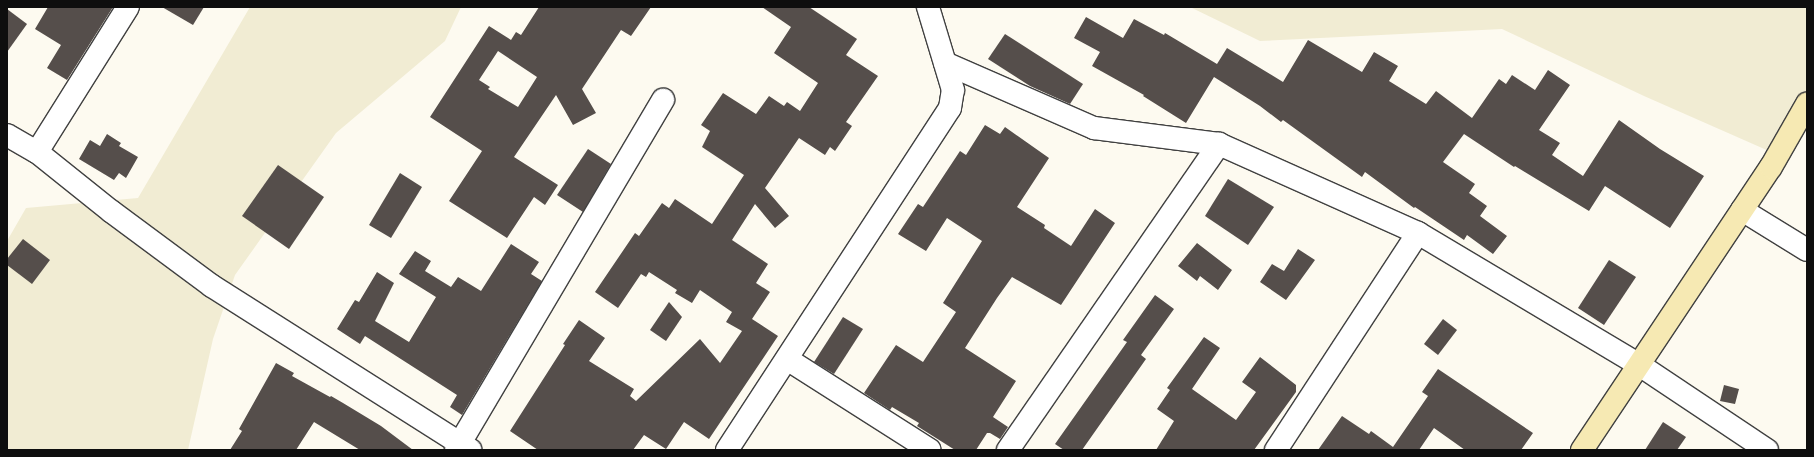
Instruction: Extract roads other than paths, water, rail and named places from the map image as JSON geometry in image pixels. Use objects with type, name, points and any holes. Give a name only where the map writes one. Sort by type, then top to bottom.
[{"type":"street","points":[[37,152],[128,7]]},
{"type":"street","points":[[727,450],[950,108],[953,90],[928,7]]},
{"type":"street","points":[[945,63],[1094,128],[1219,144],[1418,233],[1638,364],[1767,450]]},
{"type":"street","points":[[7,135],[37,152],[112,212],[212,286],[462,448],[663,100]]},
{"type":"street","points":[[1582,450],[1771,167],[1807,104]]},
{"type":"street","points":[[1008,450],[1219,144]]},
{"type":"street","points":[[1742,210],[1807,250]]},
{"type":"street","points":[[1276,450],[1418,233]]},
{"type":"street","points":[[787,359],[930,450]]}]
